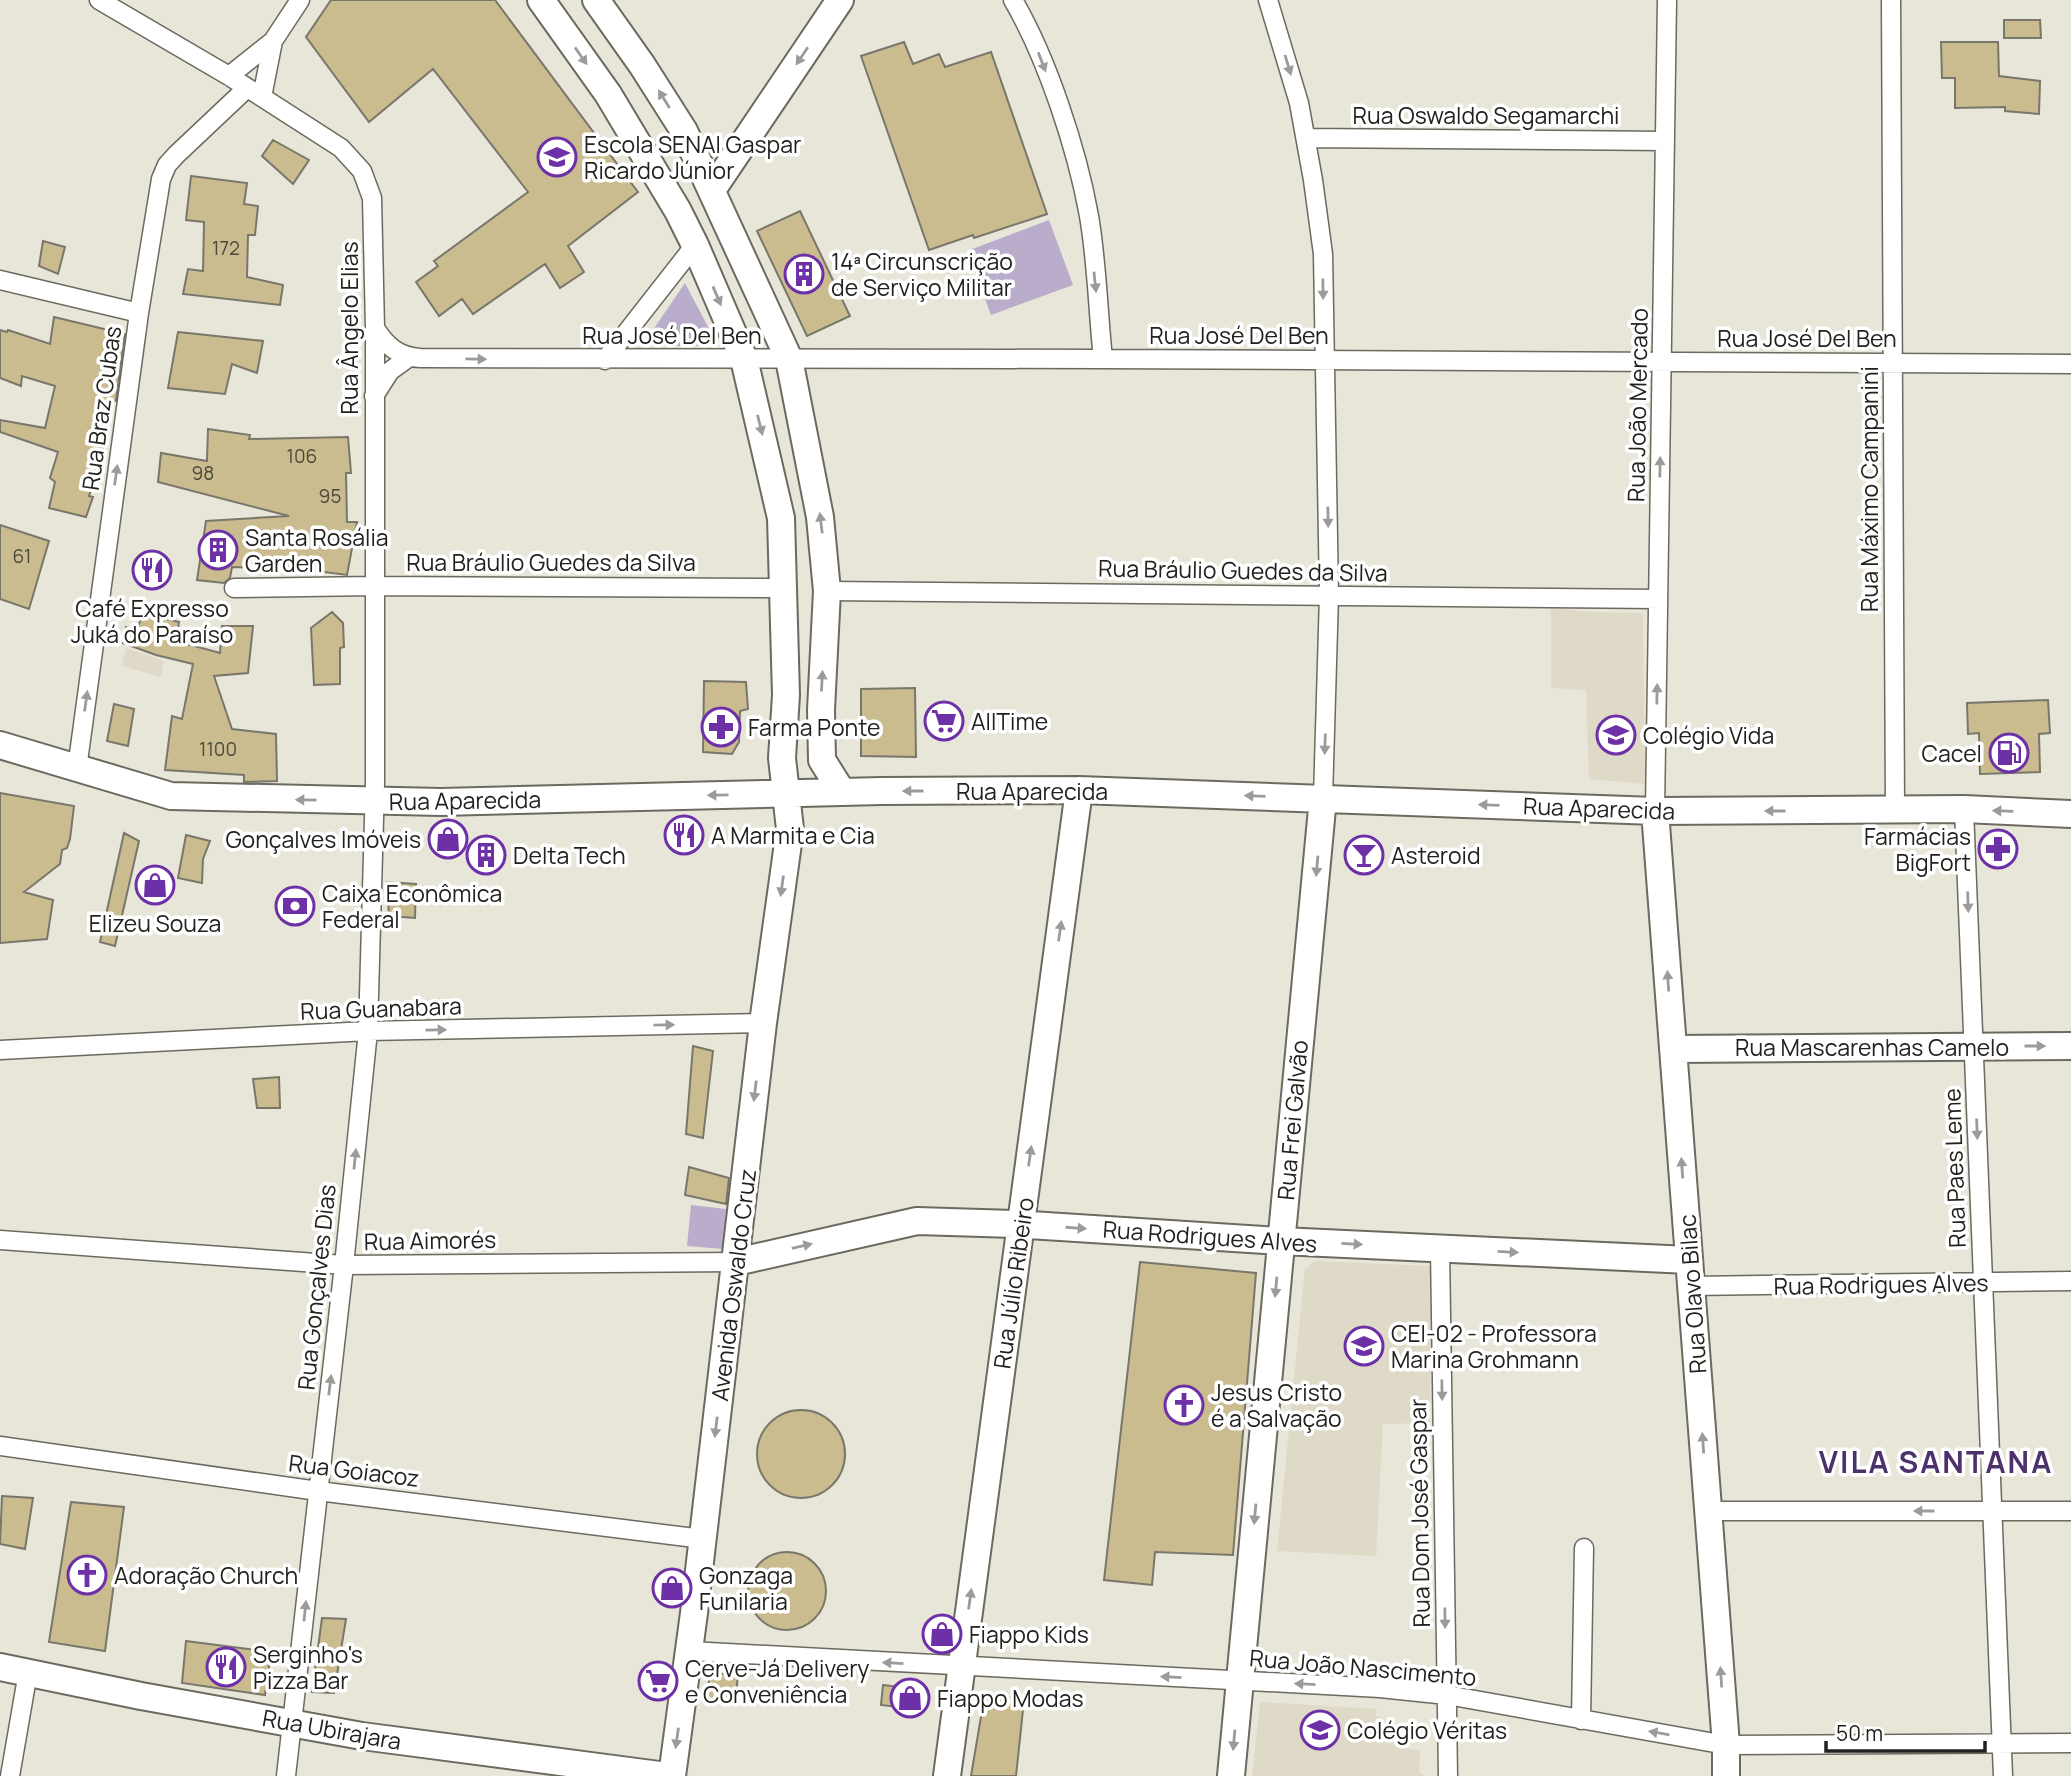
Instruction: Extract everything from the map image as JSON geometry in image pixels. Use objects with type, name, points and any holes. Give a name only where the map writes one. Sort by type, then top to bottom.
[{"type":"main road","name":"Avenida Oswaldo Cruz","points":[[541,0],[608,94],[678,211],[695,245],[744,359],[780,518],[786,695],[782,758],[790,829],[763,1023],[690,1651],[670,1776]]},
{"type":"main road","points":[[596,0],[684,131],[789,359],[820,517],[827,591],[821,710],[822,760],[842,792]]},
{"type":"main road","points":[[712,190],[840,0]]},
{"type":"main road","name":"Rua Aparecida","points":[[0,745],[171,796],[374,801],[1079,790],[1655,811],[1964,809],[2071,814]]},
{"type":"main road","name":"Rua Júlio Ribeiro","points":[[947,1776],[1079,790]]},
{"type":"main road","name":"Rua Frei Galvão","points":[[1231,1776],[1323,798]]},
{"type":"main road","name":"Rua Olavo Bilac","points":[[1655,811],[1726,1745],[1726,1776]]},
{"type":"main road","name":"Rua Mascarenhas Camelo","points":[[1673,1049],[2071,1046]]},
{"type":"main road","name":"Rua Rodrigues Alves","points":[[736,1262],[917,1220],[1281,1241],[1689,1260]]},
{"type":"main road","name":"Rua Ubirajara","points":[[0,1667],[141,1696],[375,1738],[670,1776]]},
{"type":"street","name":"Rua Ângelo Elias","points":[[99,0],[229,76],[341,148],[362,171],[372,198],[375,328],[374,801]]},
{"type":"street","points":[[254,92],[273,41],[300,0]]},
{"type":"street","points":[[1013,0],[1027,24],[1065,122],[1089,216],[1102,359]]},
{"type":"street","points":[[1268,0],[1299,103],[1323,254],[1329,595],[1323,798]]},
{"type":"street","name":"Rua João Mercado","points":[[1655,811],[1667,0]]},
{"type":"street","name":"Rua Máximo Campanini","points":[[1892,0],[1895,810]]},
{"type":"street","points":[[229,76],[273,41]]},
{"type":"street","name":"Rua Braz Cubas","points":[[77,769],[138,313],[162,179],[167,165],[254,92]]},
{"type":"street","name":"Rua Oswaldo Segamarchi","points":[[1306,138],[1665,141]]},
{"type":"street","points":[[605,360],[695,245]]},
{"type":"street","points":[[0,280],[138,313]]},
{"type":"street","points":[[374,396],[390,371],[408,358],[388,346],[375,328]]},
{"type":"street","name":"Rua José Del Ben","points":[[408,358],[2071,364]]},
{"type":"street","name":"Rua Bráulio Guedes da Silva","points":[[234,589],[373,586],[784,588]]},
{"type":"street","name":"Rua Bráulio Guedes da Silva","points":[[827,591],[1658,599]]},
{"type":"street","name":"Rua Gonçalves Dias","points":[[286,1776],[368,1031],[374,801]]},
{"type":"street","name":"Rua Paes Leme","points":[[1964,809],[2003,1776]]},
{"type":"street","name":"Rua Guanabara","points":[[0,1051],[368,1031],[763,1023]]},
{"type":"street","name":"Rua Aimorés","points":[[0,1240],[344,1265],[736,1262]]},
{"type":"street","name":"Rua Dom José Gaspar","points":[[1440,1249],[1448,1776]]},
{"type":"street","name":"Rua Rodrigues Alves","points":[[1691,1286],[2071,1282]]},
{"type":"street","name":"Rua Goiacoz","points":[[0,1446],[318,1491],[703,1539]]},
{"type":"street","points":[[1708,1511],[2071,1511]]},
{"type":"street","points":[[1581,1720],[1584,1548]]},
{"type":"street","name":"Rua João Nascimento","points":[[690,1651],[1380,1688],[1447,1695],[1726,1745],[2071,1743]]},
{"type":"street","points":[[10,1776],[27,1672]]},
{"type":"shaded area","points":[[1049,220],[1073,285],[991,315],[967,251]]},
{"type":"shaded area","points":[[685,283],[718,346],[642,346]]},
{"type":"shaded area","name":"Colégio Vida","points":[[1551,608],[1643,613],[1645,784],[1589,779],[1586,690],[1551,688]]},
{"type":"shaded area","points":[[126,648],[164,661],[161,677],[122,666]]},
{"type":"shaded area","points":[[691,1205],[726,1209],[723,1249],[687,1246]]},
{"type":"shaded area","name":"CEI-02 - Professora Marina Grohmann","points":[[1315,1261],[1431,1266],[1430,1423],[1383,1424],[1376,1556],[1277,1551],[1305,1269]]},
{"type":"shaded area","name":"Colégio Véritas","points":[[1260,1702],[1377,1709],[1375,1716],[1384,1718],[1380,1742],[1403,1741],[1404,1749],[1420,1750],[1419,1772],[1425,1776],[1252,1776]]},
{"type":"building","name":"Escola SENAI Gaspar Ricardo Júnior","points":[[331,0],[495,0],[638,192],[568,246],[584,272],[560,288],[545,264],[473,314],[462,299],[439,316],[416,282],[438,266],[434,261],[528,192],[433,69],[369,122],[306,37]]},
{"type":"building","points":[[2004,20],[2040,20],[2041,38],[2004,38]]},
{"type":"building","points":[[904,42],[913,64],[939,54],[945,67],[991,52],[1047,214],[929,250],[861,56]]},
{"type":"building","points":[[1941,42],[1998,42],[1999,76],[2040,81],[2039,114],[2005,111],[2005,107],[1955,108],[1955,78],[1942,78]]},
{"type":"building","points":[[273,140],[309,160],[293,184],[262,156]]},
{"type":"building","points":[[191,176],[247,183],[244,204],[258,206],[255,235],[248,235],[247,277],[283,285],[280,305],[183,294],[188,269],[203,271],[204,222],[186,220]]},
{"type":"building","name":"14ª Circunscrição de Serviço Militar","points":[[800,211],[850,316],[807,336],[757,231]]},
{"type":"building","points":[[43,241],[65,247],[58,274],[39,266]]},
{"type":"building","points":[[54,317],[125,334],[116,401],[113,400],[98,470],[89,496],[93,497],[86,517],[49,508],[55,482],[50,478],[58,452],[0,432],[0,420],[45,428],[55,386],[22,376],[21,386],[0,378],[0,330],[8,330],[50,344]]},
{"type":"building","points":[[178,332],[263,341],[257,373],[232,364],[225,394],[168,388]]},
{"type":"building","points":[[208,429],[250,435],[249,439],[348,437],[351,473],[346,473],[347,522],[357,522],[347,575],[293,568],[270,570],[232,567],[230,578],[224,583],[197,580],[206,521],[289,516],[158,482],[161,453],[207,461]]},
{"type":"building","points":[[0,525],[49,541],[29,609],[0,599]]},
{"type":"building","points":[[332,612],[343,623],[344,647],[340,648],[340,684],[314,685],[311,628]]},
{"type":"building","points":[[143,613],[179,622],[176,641],[220,653],[222,626],[253,626],[248,673],[214,676],[232,729],[276,734],[277,781],[244,782],[244,775],[165,770],[172,716],[182,719],[193,664],[123,643],[126,627],[137,630]]},
{"type":"building","name":"Farma Ponte","points":[[704,681],[746,682],[748,709],[740,711],[739,742],[732,754],[703,752]]},
{"type":"building","points":[[915,688],[916,757],[861,756],[861,689]]},
{"type":"building","name":"Cacel","points":[[2048,700],[2050,733],[2039,734],[2040,772],[1980,774],[1979,733],[1968,734],[1967,703]]},
{"type":"building","points":[[114,704],[134,709],[128,746],[107,741]]},
{"type":"building","points":[[0,793],[74,806],[70,839],[67,848],[62,850],[60,864],[24,892],[53,900],[47,939],[0,943]]},
{"type":"building","points":[[124,833],[139,841],[115,946],[100,942]]},
{"type":"building","points":[[186,835],[210,841],[203,859],[202,883],[178,878]]},
{"type":"building","points":[[387,882],[416,884],[415,918],[389,916]]},
{"type":"building","points":[[693,1046],[713,1051],[703,1138],[686,1134]]},
{"type":"building","points":[[279,1077],[280,1108],[257,1108],[253,1079]]},
{"type":"building","points":[[689,1167],[729,1178],[726,1204],[685,1195]]},
{"type":"building","name":"Jesus Cristo é a Salvação","points":[[1140,1262],[1256,1273],[1233,1555],[1155,1552],[1152,1585],[1104,1580]]},
{"type":"building","points":[[801,1410],[826,1417],[838,1429],[845,1454],[838,1479],[826,1491],[801,1498],[776,1491],[764,1479],[757,1454],[764,1429],[776,1417]]},
{"type":"building","points":[[2,1496],[33,1498],[25,1549],[0,1544]]},
{"type":"building","name":"Adoração Church","points":[[71,1502],[124,1507],[105,1651],[49,1642]]},
{"type":"building","points":[[787,1552],[802,1555],[815,1563],[823,1576],[826,1591],[823,1606],[815,1619],[802,1627],[787,1630],[772,1627],[759,1619],[751,1606],[748,1591],[751,1576],[759,1563],[772,1555]]},
{"type":"building","points":[[322,1618],[346,1619],[334,1693],[312,1692]]},
{"type":"building","name":"Serginho's Pizza Bar","points":[[186,1641],[271,1652],[265,1695],[182,1683]]},
{"type":"building","points":[[715,1673],[738,1675],[735,1703],[707,1701],[709,1680]]},
{"type":"building","points":[[883,1685],[925,1690],[922,1710],[881,1705]]},
{"type":"building","points":[[985,1693],[1024,1700],[1016,1776],[971,1776]]},
{"type":"place","name":"Escola SENAI Gaspar Ricardo Júnior","points":[[557,157]]},
{"type":"place","name":"14ª Circunscrição de Serviço Militar","points":[[804,274]]},
{"type":"place","name":"Santa Rosália Garden","points":[[218,550]]},
{"type":"place","name":"Café Expresso Juká do Paraíso","points":[[152,570]]},
{"type":"place","name":"AllTime","points":[[944,721]]},
{"type":"place","name":"Farma Ponte","points":[[721,727]]},
{"type":"place","name":"Colégio Vida","points":[[1616,735]]},
{"type":"place","name":"Cacel","points":[[2009,753]]},
{"type":"place","name":"A Marmita e Cia","points":[[684,835]]},
{"type":"place","name":"Gonçalves Imóveis","points":[[448,839]]},
{"type":"place","name":"Farmácias BigFort","points":[[1998,849]]},
{"type":"place","name":"Delta Tech","points":[[486,855]]},
{"type":"place","name":"Asteroid","points":[[1364,855]]},
{"type":"place","name":"Elizeu Souza","points":[[155,885]]},
{"type":"place","name":"Caixa Econômica Federal","points":[[295,906]]},
{"type":"place","name":"CEI-02 - Professora Marina Grohmann","points":[[1364,1346]]},
{"type":"place","name":"Jesus Cristo é a Salvação","points":[[1184,1405]]},
{"type":"place","name":"Adoração Church","points":[[87,1575]]},
{"type":"place","name":"Gonzaga Funilaria","points":[[672,1588]]},
{"type":"place","name":"Fiappo Kids","points":[[942,1634]]},
{"type":"place","name":"Serginho's Pizza Bar","points":[[226,1667]]},
{"type":"place","name":"Cerve-Já Delivery e Conveniência","points":[[658,1681]]},
{"type":"place","name":"Fiappo Modas","points":[[910,1698]]},
{"type":"place","name":"Colégio Véritas","points":[[1320,1730]]},
{"type":"district","name":"VILA SANTANA","points":[[1936,1461]]}]
